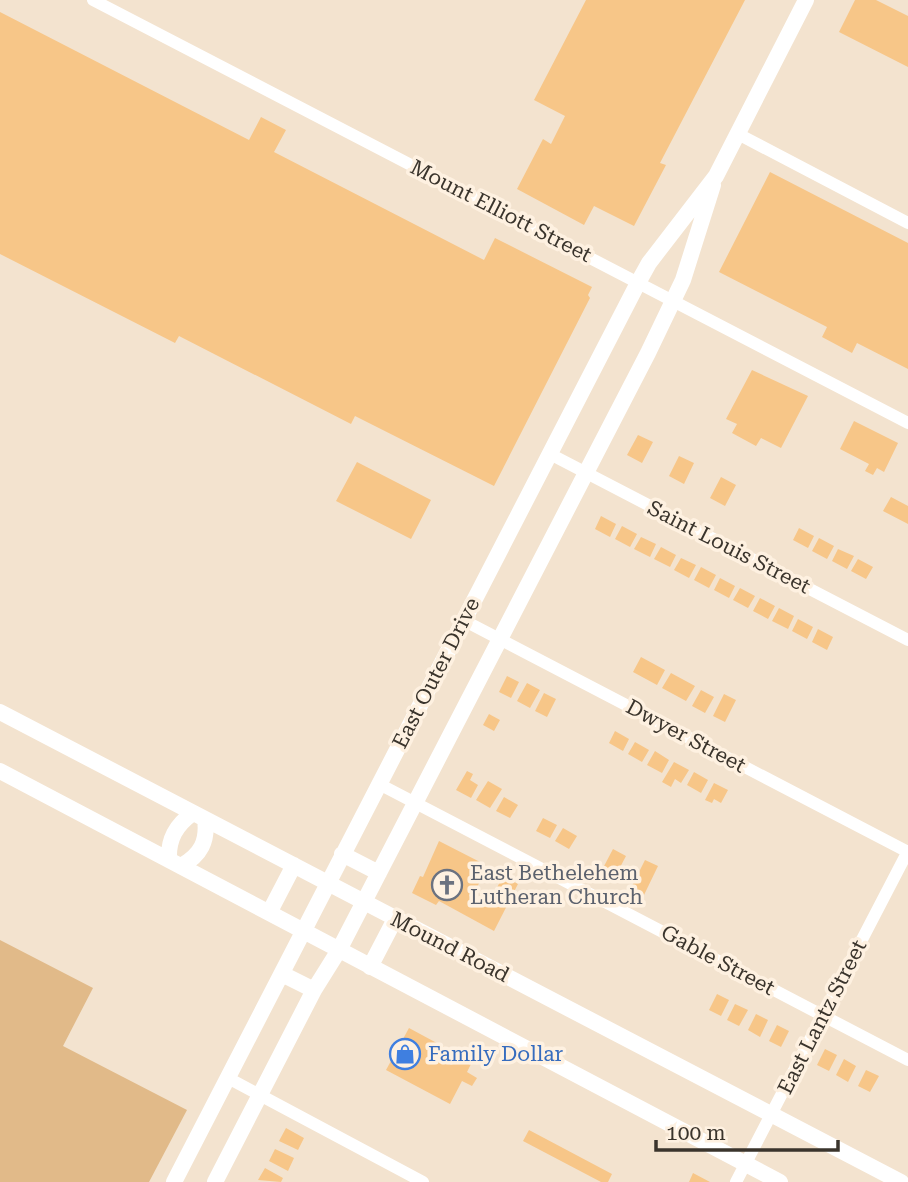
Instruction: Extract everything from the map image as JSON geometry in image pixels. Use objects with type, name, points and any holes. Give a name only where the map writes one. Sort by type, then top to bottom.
[{"type":"main road","name":"East Outer Drive","points":[[174,1182],[639,281],[649,263],[716,176],[806,0]]},
{"type":"main road","name":"East Outer Drive","points":[[215,1182],[314,990],[339,950],[674,299],[704,219],[716,176]]},
{"type":"main road","name":"Mound Road","points":[[0,712],[901,1182]]},
{"type":"main road","points":[[0,771],[780,1182]]},
{"type":"main road","points":[[199,816],[207,834],[202,848],[194,859],[175,863],[169,850],[178,825],[199,816]]},
{"type":"main road","points":[[342,854],[379,873]]},
{"type":"main road","points":[[269,912],[294,866]]},
{"type":"main road","points":[[370,967],[395,919]]},
{"type":"main road","points":[[282,974],[314,990]]},
{"type":"street","name":"Mount Elliott Street","points":[[93,0],[674,299],[908,423]]},
{"type":"street","points":[[738,134],[908,222]]},
{"type":"street","name":"Saint Louis Street","points":[[550,454],[908,640]]},
{"type":"street","name":"Dwyer Street","points":[[463,620],[908,851]]},
{"type":"street","name":"Gable Street","points":[[379,784],[908,1060]]},
{"type":"street","name":"East Lantz Street","points":[[736,1182],[908,851]]},
{"type":"street","points":[[228,1078],[423,1182]]},
{"type":"shaded area","points":[[0,940],[93,988],[63,1046],[187,1110],[149,1182],[0,1182]]},
{"type":"building","points":[[586,0],[745,0],[660,163],[666,165],[634,226],[594,206],[584,225],[517,189],[543,139],[551,144],[565,116],[534,100]]},
{"type":"building","points":[[855,0],[876,0],[908,16],[908,67],[839,32]]},
{"type":"building","points":[[0,12],[249,140],[261,117],[286,130],[274,152],[484,260],[495,238],[592,287],[588,295],[590,298],[494,486],[355,416],[351,424],[179,336],[175,343],[0,254]]},
{"type":"building","points":[[770,172],[908,243],[908,369],[857,343],[852,353],[822,337],[827,327],[719,272]]},
{"type":"building","points":[[752,370],[808,396],[781,448],[761,438],[756,446],[732,433],[737,424],[726,419]]},
{"type":"building","points":[[854,421],[898,443],[884,472],[877,468],[873,475],[865,471],[869,464],[840,449]]},
{"type":"building","points":[[638,435],[653,442],[642,463],[627,455]]},
{"type":"building","points":[[679,456],[694,463],[684,484],[669,476]]},
{"type":"building","points":[[357,462],[431,500],[411,539],[336,501]]},
{"type":"building","points":[[721,477],[736,485],[725,506],[710,498]]},
{"type":"building","points":[[891,497],[908,506],[908,524],[883,511]]},
{"type":"building","points":[[601,516],[616,524],[610,537],[595,529]]},
{"type":"building","points":[[622,526],[637,534],[630,547],[615,539]]},
{"type":"building","points":[[799,528],[814,536],[808,548],[793,540]]},
{"type":"building","points":[[641,537],[656,544],[650,557],[634,549]]},
{"type":"building","points":[[819,538],[834,546],[827,559],[812,551]]},
{"type":"building","points":[[661,547],[676,555],[670,567],[654,559]]},
{"type":"building","points":[[838,549],[854,556],[847,569],[832,561]]},
{"type":"building","points":[[681,558],[696,565],[689,578],[674,570]]},
{"type":"building","points":[[858,559],[873,567],[866,579],[851,571]]},
{"type":"building","points":[[701,567],[716,575],[709,588],[694,580]]},
{"type":"building","points":[[720,578],[735,586],[729,598],[714,590]]},
{"type":"building","points":[[740,588],[755,596],[748,608],[733,600]]},
{"type":"building","points":[[760,598],[775,606],[768,619],[753,611]]},
{"type":"building","points":[[779,608],[794,616],[788,629],[772,621]]},
{"type":"building","points":[[798,619],[813,627],[807,639],[792,631]]},
{"type":"building","points":[[818,629],[833,637],[827,650],[812,642]]},
{"type":"building","points":[[641,657],[665,670],[657,685],[633,672]]},
{"type":"building","points":[[671,673],[695,686],[686,701],[662,688]]},
{"type":"building","points":[[507,676],[519,682],[511,698],[499,692]]},
{"type":"building","points":[[527,683],[540,690],[530,708],[517,701]]},
{"type":"building","points":[[701,690],[714,697],[705,713],[692,706]]},
{"type":"building","points":[[544,693],[556,699],[547,717],[535,711]]},
{"type":"building","points":[[724,694],[736,700],[725,722],[713,716]]},
{"type":"building","points":[[489,714],[500,720],[494,731],[483,725]]},
{"type":"building","points":[[615,731],[629,739],[623,751],[609,743]]},
{"type":"building","points":[[635,742],[649,750],[642,762],[628,754]]},
{"type":"building","points":[[655,751],[669,760],[662,773],[647,765]]},
{"type":"building","points":[[674,762],[689,770],[681,783],[675,779],[671,787],[662,782]]},
{"type":"building","points":[[467,771],[473,774],[470,780],[478,785],[471,798],[456,790]]},
{"type":"building","points":[[694,772],[708,780],[701,793],[687,785]]},
{"type":"building","points":[[488,781],[502,789],[490,808],[476,800]]},
{"type":"building","points":[[714,783],[728,790],[721,803],[714,799],[712,803],[705,800]]},
{"type":"building","points":[[504,797],[518,805],[510,818],[496,811]]},
{"type":"building","points":[[543,818],[557,825],[550,838],[536,831]]},
{"type":"building","points":[[563,828],[577,836],[569,849],[555,841]]},
{"type":"building","name":"East Bethelehem Lutheran Church","points":[[439,841],[480,862],[478,866],[486,870],[469,896],[488,905],[503,876],[518,884],[494,931],[439,901],[436,905],[412,893],[420,876],[423,877]]},
{"type":"building","points":[[613,849],[626,856],[616,875],[603,868]]},
{"type":"building","points":[[645,860],[658,866],[644,895],[631,888]]},
{"type":"building","points":[[717,994],[729,1000],[721,1016],[709,1010]]},
{"type":"building","points":[[735,1004],[748,1010],[739,1026],[727,1020]]},
{"type":"building","points":[[756,1014],[768,1020],[760,1037],[748,1030]]},
{"type":"building","points":[[777,1025],[789,1031],[781,1047],[769,1041]]},
{"type":"building","points":[[409,1028],[472,1062],[467,1072],[477,1078],[472,1086],[462,1081],[450,1104],[386,1070]]},
{"type":"building","points":[[825,1049],[837,1055],[829,1071],[817,1065]]},
{"type":"building","points":[[844,1059],[856,1066],[848,1082],[836,1075]]},
{"type":"building","points":[[866,1070],[879,1076],[870,1092],[858,1086]]},
{"type":"building","points":[[286,1128],[304,1138],[298,1150],[279,1141]]},
{"type":"building","points":[[529,1130],[612,1174],[608,1182],[601,1182],[523,1141]]},
{"type":"building","points":[[275,1149],[294,1158],[288,1171],[269,1161]]},
{"type":"building","points":[[265,1168],[283,1178],[281,1182],[258,1180]]},
{"type":"building","points":[[693,1173],[710,1182],[689,1182]]},
{"type":"place","name":"East Bethelehem Lutheran Church","points":[[447,885]]},
{"type":"place","name":"Family Dollar","points":[[405,1054]]}]
